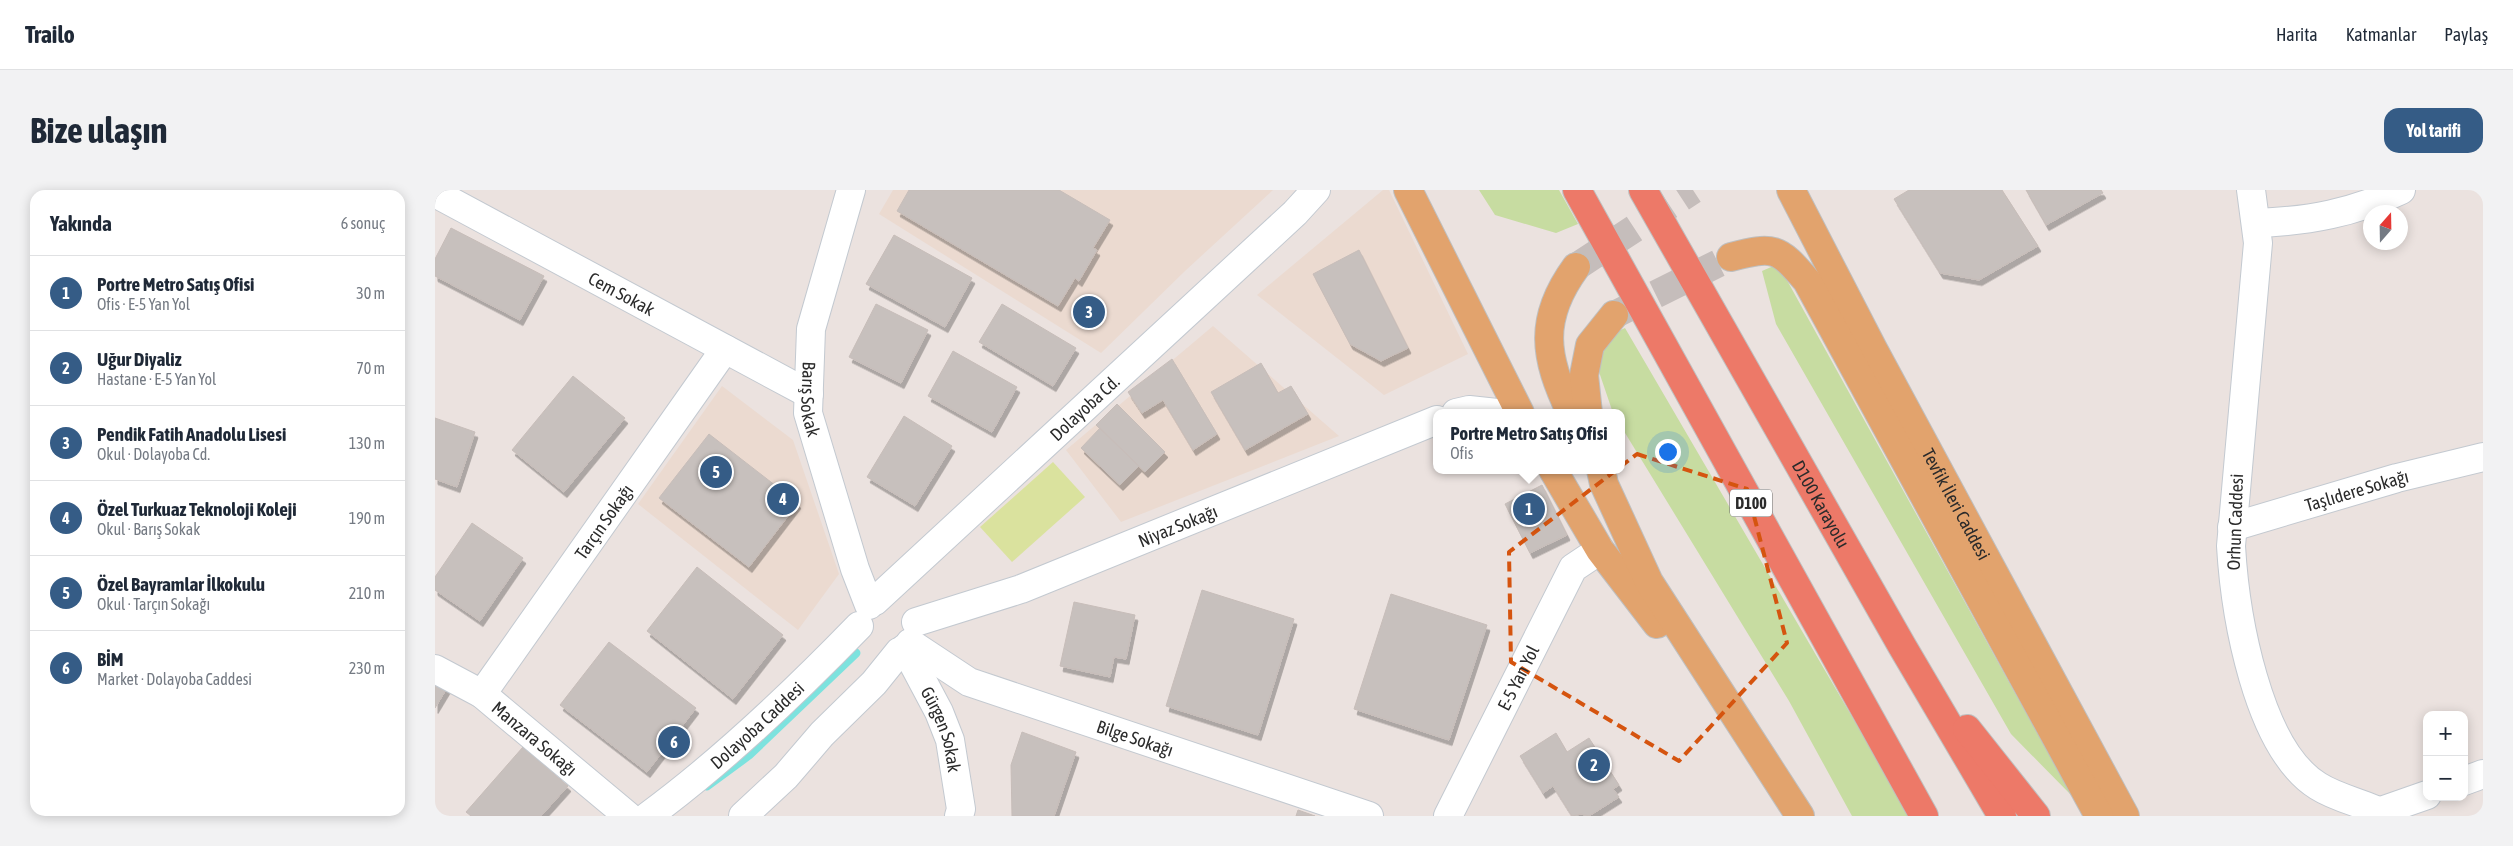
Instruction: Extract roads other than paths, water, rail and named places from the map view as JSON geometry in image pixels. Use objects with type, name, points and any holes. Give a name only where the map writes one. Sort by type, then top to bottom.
[{"type":"highway","name":"D100","points":[[1577,190],[1924,816]]},
{"type":"highway","name":"D100 Karayolu","points":[[1643,190],[1902,646],[2002,816]]},
{"type":"highway","points":[[1902,646],[2036,816]]},
{"type":"main road","points":[[1408,190],[1518,409]]},
{"type":"main road","name":"Tevfik İleri Caddesi","points":[[1791,190],[1873,349],[2125,816]]},
{"type":"main road","points":[[1731,257],[1761,249],[1785,256],[1807,281],[2099,816]]},
{"type":"main road","points":[[1569,409],[1561,393],[1549,352],[1551,310],[1562,286],[1576,267]]},
{"type":"main road","points":[[1587,409],[1583,375],[1590,345],[1614,315]]},
{"type":"main road","points":[[1555,474],[1600,550],[1779,784]]},
{"type":"main road","points":[[1601,475],[1649,582],[1800,816]]},
{"type":"street","name":"Barış Sokak","points":[[851,190],[811,330],[808,413],[868,611]]},
{"type":"street","name":"Dolayoba Cd.","points":[[868,611],[1295,213],[1316,190]]},
{"type":"street","name":"Orhun Caddesi","points":[[2251,190],[2257,223],[2256,284],[2232,527],[2233,582],[2240,620],[2263,708],[2275,738],[2295,766],[2317,785],[2340,798],[2378,814]]},
{"type":"street","points":[[2257,223],[2300,222],[2380,200],[2401,190]]},
{"type":"street","name":"Cem Sokak","points":[[435,193],[809,394]]},
{"type":"street","name":"Tarçın Sokağı","points":[[482,694],[725,349]]},
{"type":"street","name":"Niyaz Sokağı","points":[[908,641],[1021,590],[1433,422]]},
{"type":"street","name":"Taşlıdere Sokağı","points":[[2232,527],[2397,478],[2483,457]]},
{"type":"street","name":"E-5 Yan Yol","points":[[1448,816],[1573,568],[1600,550]]},
{"type":"street","points":[[743,816],[786,776],[822,734],[875,683],[908,641],[913,614],[900,601],[883,598],[868,611],[861,635],[873,649],[881,653],[908,641]]},
{"type":"street","name":"Dolayoba Caddesi","points":[[649,816],[722,756],[827,659],[868,611]]},
{"type":"street","name":"Gürgen Sokak","points":[[908,641],[950,740],[961,810],[959,816]]},
{"type":"street","name":"Bilge Sokağı","points":[[908,641],[969,682],[1369,816]]},
{"type":"street","name":"Manzara Sokağı","points":[[435,669],[482,694],[628,816]]},
{"type":"street","points":[[2468,780],[2483,774]]},
{"type":"street","points":[[2378,814],[2423,797]]},
{"type":"waterway","points":[[707,786],[749,755],[856,653]]},
{"type":"tunnel","points":[[1576,267],[1693,190]]},
{"type":"tunnel","points":[[1618,313],[1731,257]]},
{"type":"place","name":"Pendik Fatih Anadolu Lisesi","points":[[1089,312]]},
{"type":"place","name":"Özel Bayramlar İlkokulu","points":[[716,472]]},
{"type":"place","name":"Özel Turkuaz Teknoloji Koleji","points":[[783,499]]},
{"type":"place","name":"Portre Metro Satış Ofisi","points":[[1529,509]]},
{"type":"place","name":"BİM","points":[[674,742]]},
{"type":"place","name":"Uğur Diyaliz","points":[[1594,765]]}]
